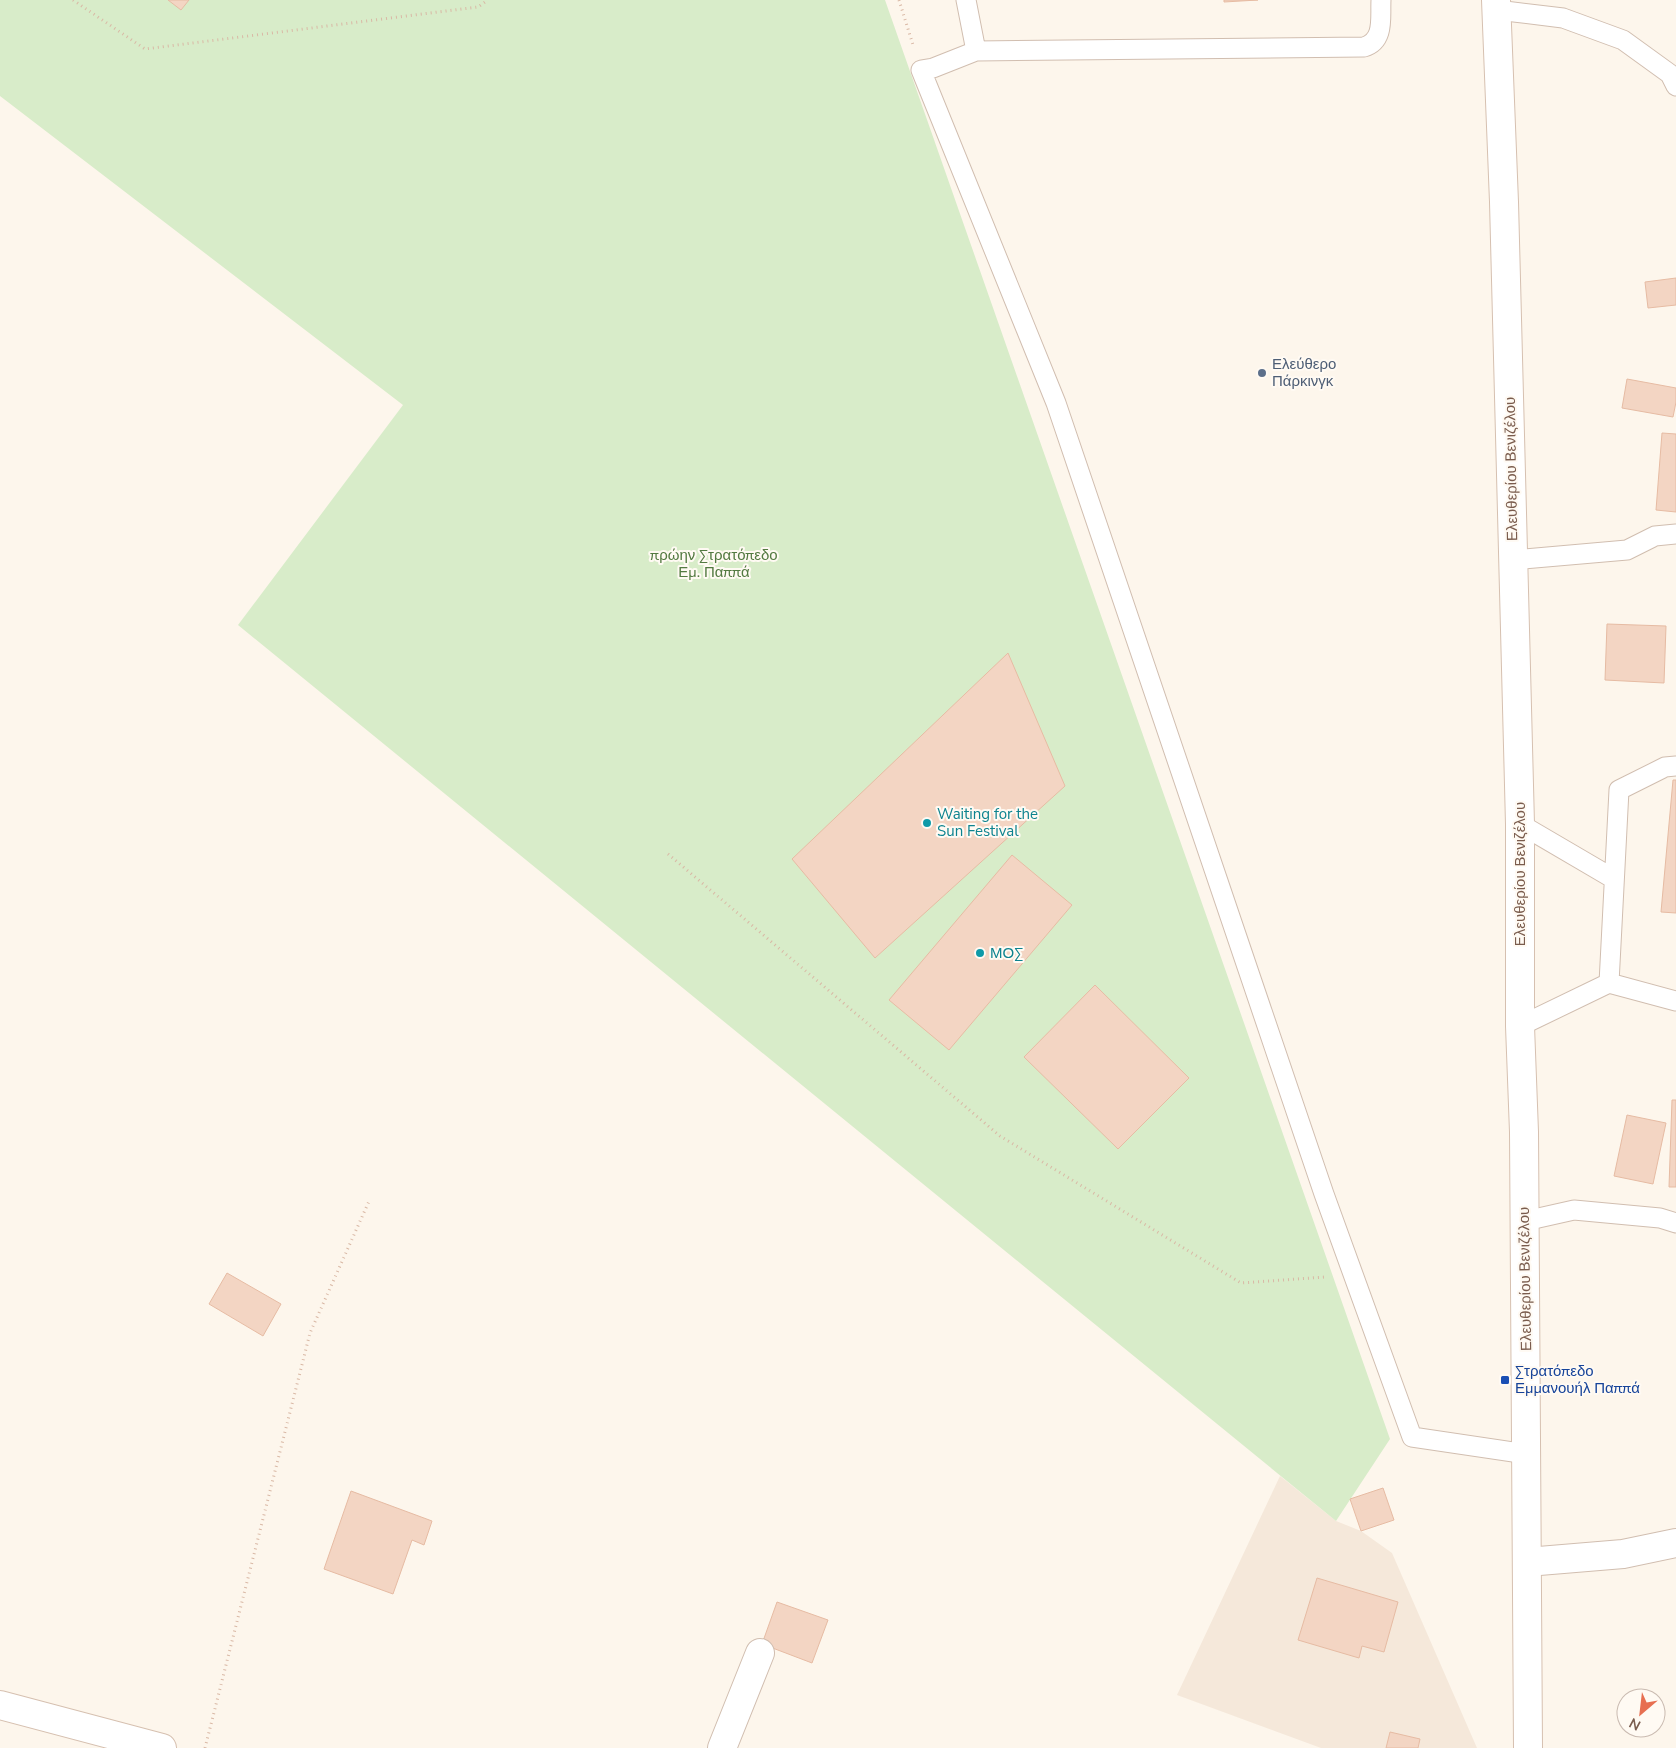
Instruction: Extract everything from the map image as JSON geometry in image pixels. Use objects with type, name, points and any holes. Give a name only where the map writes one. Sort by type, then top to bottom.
[{"type":"main road","name":"Ελευθερίου Βενιζέλου","points":[[1496,5],[1504,202],[1520,824],[1520,1026],[1525,1221],[1528,1748]]},
{"type":"main road","points":[[1527,1562],[1623,1554],[1676,1543]]},
{"type":"main road","points":[[722,1748],[760,1653]]},
{"type":"main road","points":[[0,1705],[162,1748]]},
{"type":"lane","points":[[966,0],[976,51]]},
{"type":"lane","points":[[1381,0],[1380,32],[1372,45],[1364,47],[976,51],[934,68],[921,70],[1056,403],[1321,1185],[1412,1437],[1527,1454]]},
{"type":"lane","points":[[1496,5],[1563,18],[1623,40],[1670,74],[1676,86]]},
{"type":"lane","points":[[1513,560],[1627,550],[1655,536],[1676,534]]},
{"type":"lane","points":[[1609,983],[1618,790],[1665,766],[1676,766]]},
{"type":"lane","points":[[1520,824],[1614,879]]},
{"type":"lane","points":[[1520,1026],[1609,983],[1676,1000]]},
{"type":"lane","points":[[1525,1221],[1574,1210],[1660,1218],[1676,1223]]},
{"type":"path","points":[[73,0],[145,49],[478,7],[488,0]]},
{"type":"path","points":[[898,0],[921,70]]},
{"type":"path","points":[[668,854],[1000,1136],[1241,1283],[1353,1275]]},
{"type":"path","points":[[205,1748],[310,1333],[370,1199]]},
{"type":"shaded area","points":[[1280,1476],[1336,1521],[1361,1531],[1392,1553],[1477,1748],[1321,1748],[1177,1695]]},
{"type":"green space","name":"πρώην Στρατόπεδο Εμ. Παππά","points":[[0,0],[885,0],[1390,1439],[1336,1521],[238,625],[403,405],[0,96]]},
{"type":"building","points":[[168,0],[189,0],[181,10]]},
{"type":"building","points":[[1224,0],[1258,0],[1224,2]]},
{"type":"building","points":[[1676,278],[1676,305],[1648,308],[1645,282]]},
{"type":"building","points":[[1627,379],[1676,388],[1673,417],[1622,408]]},
{"type":"building","points":[[1662,433],[1676,434],[1676,512],[1656,510]]},
{"type":"building","points":[[1607,624],[1666,626],[1664,683],[1605,680]]},
{"type":"building","name":"Waiting for the Sun Festival","points":[[1008,653],[1065,786],[875,958],[792,859]]},
{"type":"building","points":[[1673,780],[1676,780],[1676,913],[1661,912]]},
{"type":"building","name":"ΜΟΣ","points":[[1012,855],[1072,905],[949,1050],[889,1000]]},
{"type":"building","points":[[1095,985],[1189,1078],[1118,1149],[1024,1057]]},
{"type":"building","points":[[1672,1100],[1676,1100],[1676,1187],[1669,1187]]},
{"type":"building","points":[[1627,1115],[1666,1123],[1653,1184],[1614,1176]]},
{"type":"building","points":[[227,1273],[281,1304],[263,1336],[209,1304]]},
{"type":"building","points":[[1383,1488],[1394,1520],[1361,1531],[1350,1499]]},
{"type":"building","points":[[351,1491],[432,1521],[424,1545],[412,1540],[393,1594],[324,1569]]},
{"type":"building","points":[[1317,1578],[1398,1602],[1384,1652],[1362,1646],[1359,1658],[1298,1640]]},
{"type":"building","points":[[777,1602],[828,1620],[812,1663],[762,1644]]},
{"type":"building","points":[[1390,1732],[1420,1739],[1418,1748],[1386,1748]]},
{"type":"place","name":"Ελεύθερο Πάρκινγκ","points":[[1262,373]]},
{"type":"place","name":"Waiting for the Sun Festival","points":[[927,823]]},
{"type":"place","name":"ΜΟΣ","points":[[980,953]]},
{"type":"place","name":"Στρατόπεδο Εμμανουήλ Παππά","points":[[1505,1380]]}]
